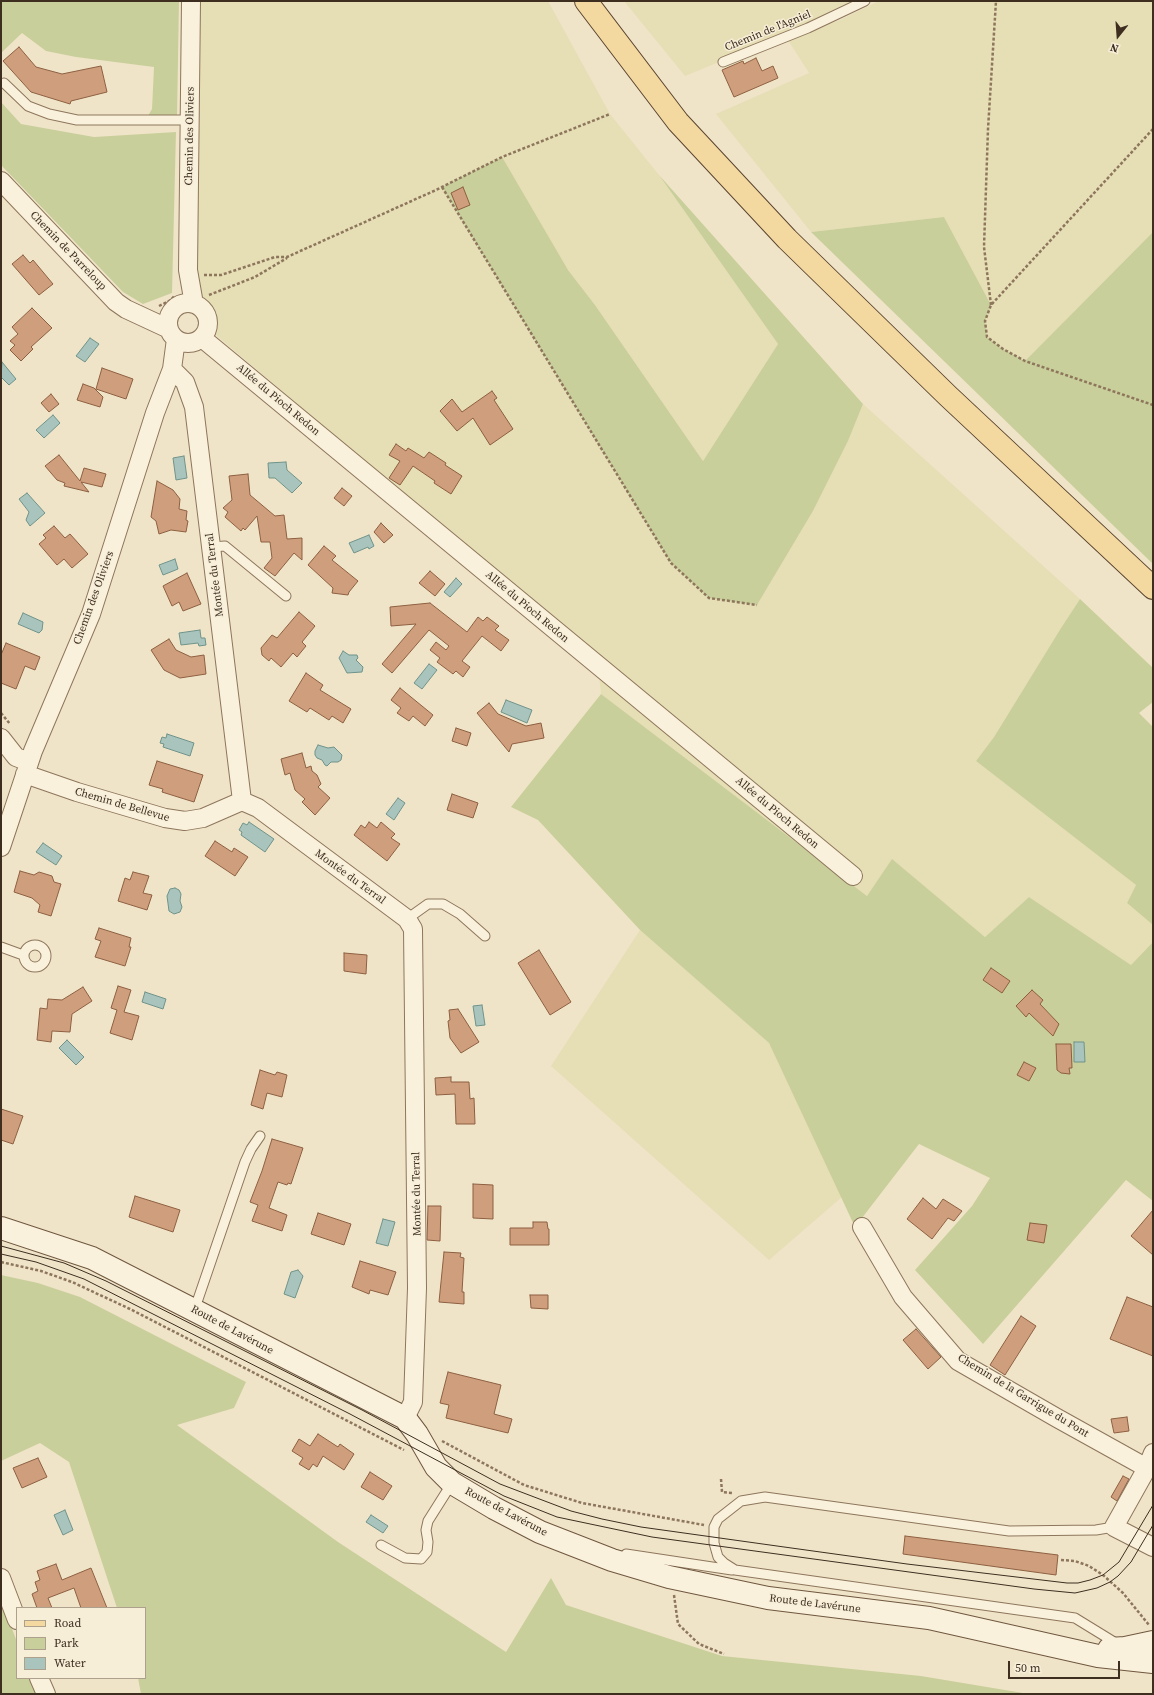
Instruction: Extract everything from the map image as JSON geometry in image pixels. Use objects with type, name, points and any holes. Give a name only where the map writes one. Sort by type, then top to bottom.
[{"type":"main road","points":[[586,1],[678,122],[787,239],[948,396],[1153,588]]},
{"type":"main road","name":"Route de Lavérune","points":[[1,1228],[92,1258],[405,1418],[417,1434],[436,1467],[452,1483],[533,1529],[580,1548],[612,1560],[669,1577],[715,1588],[768,1598],[929,1618],[1098,1656],[1153,1662]]},
{"type":"main road","name":"Route de Lavérune","points":[[1076,1650],[1125,1648],[1153,1642]]},
{"type":"street","name":"Chemin des Oliviers","points":[[186,306],[188,270],[191,1]]},
{"type":"street","name":"Chemin de Parreloup","points":[[1,181],[116,302],[126,309],[185,337]]},
{"type":"street","name":"Chemin des Oliviers","points":[[1,847],[27,768],[91,614],[155,413],[172,369],[185,337],[208,327],[207,315],[186,306]]},
{"type":"street","name":"Chemin des Oliviers","points":[[185,337],[169,316],[186,306]]},
{"type":"street","points":[[139,315],[186,306]]},
{"type":"street","name":"Allée du Pioch Redon","points":[[185,337],[853,876]]},
{"type":"street","name":"Montée du Terral","points":[[172,369],[185,382],[194,407],[242,801],[258,808],[407,919],[413,929],[417,1288],[413,1402],[405,1418]]},
{"type":"street","name":"Chemin de Bellevue","points":[[1,738],[27,768],[107,801],[165,818],[185,821],[203,818],[242,801]]},
{"type":"street","name":"Chemin de la Garrigue du Pont","points":[[862,1227],[903,1297],[958,1360],[1057,1418],[1150,1460],[1114,1527]]},
{"type":"street","points":[[1114,1527],[1153,1547]]},
{"type":"street","points":[[1,1578],[16,1617]]},
{"type":"street","points":[[39,1679],[46,1694]]},
{"type":"lane","name":"Chemin de l'Agniel","points":[[723,62],[808,28],[865,1]]},
{"type":"lane","points":[[4,83],[28,106],[49,114],[77,120],[190,120]]},
{"type":"lane","points":[[211,547],[225,546],[286,596]]},
{"type":"lane","points":[[407,919],[428,904],[443,904],[460,914],[484,936]]},
{"type":"lane","points":[[1,947],[23,955]]},
{"type":"lane","points":[[194,1311],[245,1162],[251,1149],[260,1136]]},
{"type":"lane","points":[[381,1545],[405,1558],[421,1559],[427,1552],[428,1542],[426,1530],[428,1521],[452,1483]]},
{"type":"lane","points":[[735,1570],[718,1557],[714,1543],[714,1527],[718,1519],[741,1502],[765,1497],[1009,1531],[1096,1530],[1114,1527]]},
{"type":"lane","points":[[580,1548],[1075,1618],[1125,1648]]},
{"type":"path","points":[[991,305],[984,248],[988,129],[996,1]]},
{"type":"path","points":[[186,306],[206,296],[255,277],[288,257],[442,187],[502,157],[610,114]]},
{"type":"path","points":[[1153,129],[991,305],[985,321],[987,336],[1003,349],[1025,361],[1153,405]]},
{"type":"path","points":[[442,187],[671,563],[709,598],[757,605]]},
{"type":"path","points":[[188,270],[204,275],[220,275],[275,257],[288,257]]},
{"type":"path","points":[[1,1262],[41,1271],[72,1282],[130,1309],[409,1452]]},
{"type":"path","points":[[1061,1560],[1082,1564],[1103,1575],[1123,1594],[1153,1630]]},
{"type":"path","points":[[674,1591],[678,1624],[699,1644],[724,1654]]},
{"type":"shaded area","points":[[199,1],[548,1],[610,114],[659,175],[778,344],[703,461],[595,305],[568,270],[442,187],[671,563],[757,605],[813,511],[848,441],[863,404],[1080,599],[994,737],[976,761],[1136,885],[1127,903],[1153,925],[1153,942],[1131,965],[1029,897],[985,937],[892,860],[867,896],[601,694],[597,657],[217,336],[196,284]]},
{"type":"shaded area","points":[[624,1],[864,1],[685,76]]},
{"type":"shaded area","points":[[879,1],[1153,1],[1153,232],[1025,361],[1003,349],[987,337],[985,321],[991,305],[944,217],[811,232],[716,114],[809,73],[786,37],[840,20]]},
{"type":"shaded area","points":[[640,930],[769,1043],[842,1197],[769,1260],[551,1066]]},
{"type":"green space","points":[[1,1],[179,1],[177,118],[148,116],[152,109],[154,67],[76,57],[46,51],[22,33],[1,53]]},
{"type":"green space","points":[[1,102],[21,124],[94,137],[176,132],[172,293],[143,304],[123,292],[1,165]]},
{"type":"green space","points":[[502,157],[568,270],[595,305],[703,461],[778,344],[659,175],[863,404],[848,441],[813,511],[757,605],[709,598],[671,563],[442,187]]},
{"type":"green space","points":[[944,217],[991,305],[985,321],[987,337],[1003,349],[1025,361],[1153,232],[1153,564],[811,232]]},
{"type":"green space","points":[[1080,599],[1153,668],[1153,702],[1139,713],[1153,727],[1153,925],[1127,903],[1136,885],[976,761],[994,737]]},
{"type":"green space","points":[[601,694],[867,896],[892,859],[985,937],[1029,897],[1131,965],[1153,942],[1153,1201],[1126,1180],[983,1344],[915,1270],[972,1206],[990,1178],[919,1144],[855,1227],[769,1043],[640,930],[538,820],[511,807]]},
{"type":"green space","points":[[1,1275],[38,1283],[80,1297],[246,1382],[234,1408],[177,1425],[338,1542],[506,1652],[551,1578],[566,1605],[722,1656],[921,1676],[1029,1694],[141,1694],[138,1679],[146,1679],[146,1607],[117,1607],[69,1462],[40,1443],[1,1461]]},
{"type":"green space","points":[[1,1599],[16,1639],[16,1679],[30,1679],[36,1694],[1,1694]]},
{"type":"water","points":[[90,338],[99,344],[85,362],[76,356]]},
{"type":"water","points":[[2,362],[16,379],[9,385],[1,377]]},
{"type":"water","points":[[53,415],[60,423],[44,438],[36,430]]},
{"type":"water","points":[[184,456],[187,478],[176,480],[173,458]]},
{"type":"water","points":[[286,462],[287,470],[302,483],[292,493],[275,478],[269,478],[268,463]]},
{"type":"water","points":[[27,493],[45,513],[30,526],[26,520],[29,512],[19,499]]},
{"type":"water","points":[[369,535],[374,546],[354,553],[349,543]]},
{"type":"water","points":[[175,559],[178,569],[163,575],[159,565]]},
{"type":"water","points":[[456,578],[462,584],[450,597],[444,592]]},
{"type":"water","points":[[23,613],[43,622],[42,630],[39,633],[18,624]]},
{"type":"water","points":[[200,630],[201,638],[205,638],[206,645],[199,646],[198,643],[181,645],[179,633]]},
{"type":"water","points":[[343,651],[349,655],[357,655],[358,658],[356,660],[363,667],[362,672],[347,673],[339,658]]},
{"type":"water","points":[[429,664],[437,670],[422,689],[414,683]]},
{"type":"water","points":[[506,700],[532,710],[527,723],[501,712]]},
{"type":"water","points":[[167,734],[194,743],[190,756],[163,747],[164,744],[160,743],[162,737],[166,738]]},
{"type":"water","points":[[318,745],[328,748],[334,747],[342,755],[341,760],[338,762],[331,762],[327,766],[325,765],[322,760],[317,758],[315,755]]},
{"type":"water","points":[[398,798],[405,803],[394,820],[386,814]]},
{"type":"water","points":[[249,822],[274,839],[265,852],[241,835],[242,832],[239,830],[243,823],[247,825]]},
{"type":"water","points":[[43,843],[62,856],[56,865],[36,852]]},
{"type":"water","points":[[175,888],[179,890],[181,894],[180,901],[182,907],[180,912],[174,914],[169,911],[167,896],[170,889]]},
{"type":"water","points":[[145,992],[166,999],[163,1009],[142,1002]]},
{"type":"water","points":[[482,1005],[485,1025],[476,1026],[473,1006]]},
{"type":"water","points":[[67,1040],[84,1057],[76,1065],[59,1048]]},
{"type":"water","points":[[1074,1042],[1084,1042],[1085,1062],[1074,1062]]},
{"type":"water","points":[[383,1219],[395,1222],[388,1246],[376,1243]]},
{"type":"water","points":[[298,1270],[303,1276],[295,1298],[284,1294],[291,1272]]},
{"type":"water","points":[[65,1510],[73,1530],[63,1535],[54,1515]]},
{"type":"water","points":[[371,1515],[388,1526],[383,1533],[366,1522]]},
{"type":"building","points":[[19,47],[36,67],[62,74],[101,66],[107,92],[71,101],[70,104],[31,92],[3,61]]},
{"type":"building","points":[[756,58],[762,71],[773,66],[778,78],[734,97],[722,70],[743,61],[744,64]]},
{"type":"building","points":[[463,187],[470,205],[458,210],[451,193]]},
{"type":"building","points":[[23,255],[30,263],[33,260],[53,284],[39,295],[12,264]]},
{"type":"building","points":[[32,308],[52,328],[31,347],[33,349],[21,361],[10,350],[15,345],[10,341],[18,334],[12,327]]},
{"type":"building","points":[[102,368],[133,379],[126,399],[96,389]]},
{"type":"building","points":[[83,384],[94,388],[103,397],[100,407],[77,400]]},
{"type":"building","points":[[492,391],[497,398],[494,400],[513,429],[490,445],[473,418],[457,431],[440,411],[452,399],[462,412]]},
{"type":"building","points":[[51,394],[59,404],[49,412],[41,403]]},
{"type":"building","points":[[396,444],[406,451],[408,448],[424,458],[429,452],[462,476],[451,494],[434,483],[435,481],[413,466],[400,485],[389,478],[400,461],[389,455]]},
{"type":"building","points":[[59,455],[80,481],[84,468],[106,474],[102,487],[81,482],[89,492],[64,486],[65,483],[57,480],[45,466]]},
{"type":"building","points":[[248,474],[250,495],[275,516],[284,515],[287,539],[302,538],[302,560],[294,553],[275,576],[264,568],[272,558],[270,542],[261,542],[257,516],[245,530],[243,528],[241,531],[225,517],[228,512],[223,508],[232,500],[229,476]]},
{"type":"building","points":[[157,481],[173,490],[180,499],[179,509],[187,511],[186,520],[188,521],[186,532],[171,530],[159,534],[156,521],[151,517]]},
{"type":"building","points":[[342,488],[352,496],[344,506],[334,498]]},
{"type":"building","points":[[381,523],[393,535],[384,543],[374,532]]},
{"type":"building","points":[[54,526],[65,538],[70,534],[88,554],[72,568],[64,559],[57,565],[39,544],[46,538],[43,535]]},
{"type":"building","points":[[324,546],[336,556],[332,560],[358,581],[348,595],[332,593],[333,588],[308,565]]},
{"type":"building","points":[[430,571],[445,584],[435,596],[419,583]]},
{"type":"building","points":[[187,573],[201,604],[183,611],[179,602],[172,606],[163,586]]},
{"type":"building","points":[[430,603],[467,632],[478,617],[483,621],[487,617],[499,626],[495,630],[509,640],[501,651],[482,636],[462,661],[470,667],[463,677],[456,671],[453,674],[437,662],[440,658],[430,650],[436,642],[446,650],[449,646],[429,630],[392,673],[382,664],[416,624],[391,626],[390,607]]},
{"type":"building","points":[[299,612],[315,626],[302,642],[306,646],[297,657],[293,653],[281,667],[271,658],[269,661],[262,655],[261,648],[272,635],[277,638]]},
{"type":"building","points":[[169,639],[176,650],[191,657],[204,655],[206,674],[180,678],[164,670],[151,650]]},
{"type":"building","points":[[6,643],[40,657],[35,670],[25,666],[16,689],[1,683],[1,655]]},
{"type":"building","points":[[306,673],[323,685],[320,690],[351,709],[343,723],[332,716],[329,720],[310,708],[307,712],[289,701]]},
{"type":"building","points":[[400,688],[433,715],[425,726],[413,716],[409,721],[397,713],[401,708],[391,700]]},
{"type":"building","points":[[489,703],[498,714],[526,726],[541,723],[544,738],[512,744],[509,752],[477,713]]},
{"type":"building","points":[[456,728],[471,733],[467,746],[452,741]]},
{"type":"building","points":[[302,753],[306,768],[311,766],[312,771],[317,775],[321,784],[318,787],[330,798],[315,815],[302,802],[305,799],[295,790],[290,773],[285,775],[281,759]]},
{"type":"building","points":[[157,761],[203,775],[194,802],[162,792],[163,789],[149,785]]},
{"type":"building","points":[[452,794],[478,803],[473,818],[447,810]]},
{"type":"building","points":[[369,822],[377,828],[381,822],[395,834],[391,838],[400,844],[387,861],[354,835],[361,825],[365,828]]},
{"type":"building","points":[[215,841],[232,852],[234,848],[248,857],[235,876],[205,856]]},
{"type":"building","points":[[20,871],[34,875],[39,872],[52,876],[54,882],[61,884],[51,916],[38,912],[40,905],[32,898],[14,892]]},
{"type":"building","points":[[133,872],[149,876],[143,893],[152,895],[147,910],[118,901],[125,878],[130,880]]},
{"type":"building","points":[[99,928],[131,938],[129,947],[131,947],[125,966],[95,957],[101,941],[95,939]]},
{"type":"building","points":[[539,950],[571,1002],[550,1015],[518,963]]},
{"type":"building","points":[[344,953],[367,955],[366,974],[344,971]]},
{"type":"building","points":[[991,968],[1010,981],[1002,993],[983,980]]},
{"type":"building","points":[[118,986],[131,990],[124,1012],[139,1016],[132,1040],[110,1033],[117,1010],[111,1008]]},
{"type":"building","points":[[83,987],[92,1001],[72,1014],[70,1032],[52,1031],[51,1042],[37,1040],[40,1008],[47,1009],[48,999],[62,1000]]},
{"type":"building","points":[[1032,990],[1043,1000],[1040,1004],[1059,1024],[1053,1036],[1029,1013],[1026,1017],[1016,1006]]},
{"type":"building","points":[[458,1009],[479,1042],[461,1053],[450,1038],[448,1021],[450,1020],[449,1010]]},
{"type":"building","points":[[1056,1044],[1071,1044],[1072,1068],[1069,1068],[1070,1074],[1061,1073],[1057,1070]]},
{"type":"building","points":[[1024,1062],[1036,1068],[1029,1081],[1017,1075]]},
{"type":"building","points":[[260,1070],[275,1075],[277,1072],[287,1075],[282,1097],[267,1093],[263,1109],[251,1105]]},
{"type":"building","points":[[451,1077],[451,1082],[469,1082],[470,1099],[474,1098],[475,1124],[456,1124],[455,1094],[436,1095],[435,1078]]},
{"type":"building","points":[[1,1109],[23,1116],[13,1144],[1,1140]]},
{"type":"building","points":[[272,1139],[303,1148],[291,1184],[288,1183],[287,1185],[278,1182],[269,1208],[287,1215],[282,1231],[252,1221],[258,1205],[250,1202]]},
{"type":"building","points":[[473,1184],[493,1185],[493,1219],[473,1218]]},
{"type":"building","points":[[135,1196],[180,1210],[173,1232],[129,1217]]},
{"type":"building","points":[[923,1198],[936,1209],[943,1199],[962,1211],[954,1221],[948,1218],[932,1239],[907,1219]]},
{"type":"building","points":[[428,1206],[441,1206],[440,1241],[427,1240]]},
{"type":"building","points":[[1153,1210],[1153,1255],[1131,1236]]},
{"type":"building","points":[[318,1213],[351,1224],[344,1245],[311,1234]]},
{"type":"building","points":[[533,1222],[547,1222],[549,1229],[549,1245],[510,1245],[510,1228],[533,1228]]},
{"type":"building","points":[[1030,1223],[1047,1225],[1044,1243],[1027,1240]]},
{"type":"building","points":[[444,1252],[461,1253],[460,1257],[464,1258],[462,1292],[464,1292],[464,1304],[439,1302]]},
{"type":"building","points":[[360,1261],[396,1272],[388,1295],[370,1290],[369,1294],[352,1287]]},
{"type":"building","points":[[530,1295],[548,1295],[548,1309],[531,1308]]},
{"type":"building","points":[[1127,1297],[1153,1307],[1153,1356],[1110,1339]]},
{"type":"building","points":[[1021,1316],[1036,1326],[1005,1375],[990,1365]]},
{"type":"building","points":[[916,1329],[941,1357],[928,1369],[903,1340]]},
{"type":"building","points":[[448,1372],[501,1385],[494,1414],[512,1419],[508,1433],[446,1418],[449,1405],[440,1403]]},
{"type":"building","points":[[1127,1417],[1129,1431],[1114,1433],[1111,1419]]},
{"type":"building","points":[[318,1434],[338,1447],[340,1444],[354,1454],[344,1470],[323,1456],[317,1467],[313,1464],[309,1470],[299,1464],[303,1458],[292,1451],[299,1439],[310,1446]]},
{"type":"building","points":[[38,1458],[47,1477],[22,1488],[13,1468]]},
{"type":"building","points":[[370,1472],[392,1486],[383,1500],[361,1487]]},
{"type":"building","points":[[1123,1476],[1129,1479],[1117,1501],[1111,1497]]},
{"type":"building","points":[[905,1536],[1058,1555],[1056,1575],[903,1554]]},
{"type":"building","points":[[56,1564],[62,1580],[91,1568],[107,1607],[81,1607],[74,1588],[48,1598],[52,1607],[37,1607],[32,1594],[38,1591],[35,1582],[40,1580],[37,1571]]},
{"type":"tram line","points":[[1,1246],[64,1263],[106,1281],[362,1410],[500,1484],[571,1511],[602,1519],[641,1527],[907,1564],[1067,1583],[1078,1583],[1103,1575],[1119,1562],[1153,1505]]},
{"type":"tram line","points":[[1,1254],[36,1262],[84,1279],[350,1414],[504,1496],[557,1517],[652,1537],[1034,1589],[1075,1593],[1097,1588],[1110,1582],[1118,1576],[1131,1562],[1153,1525]]}]
